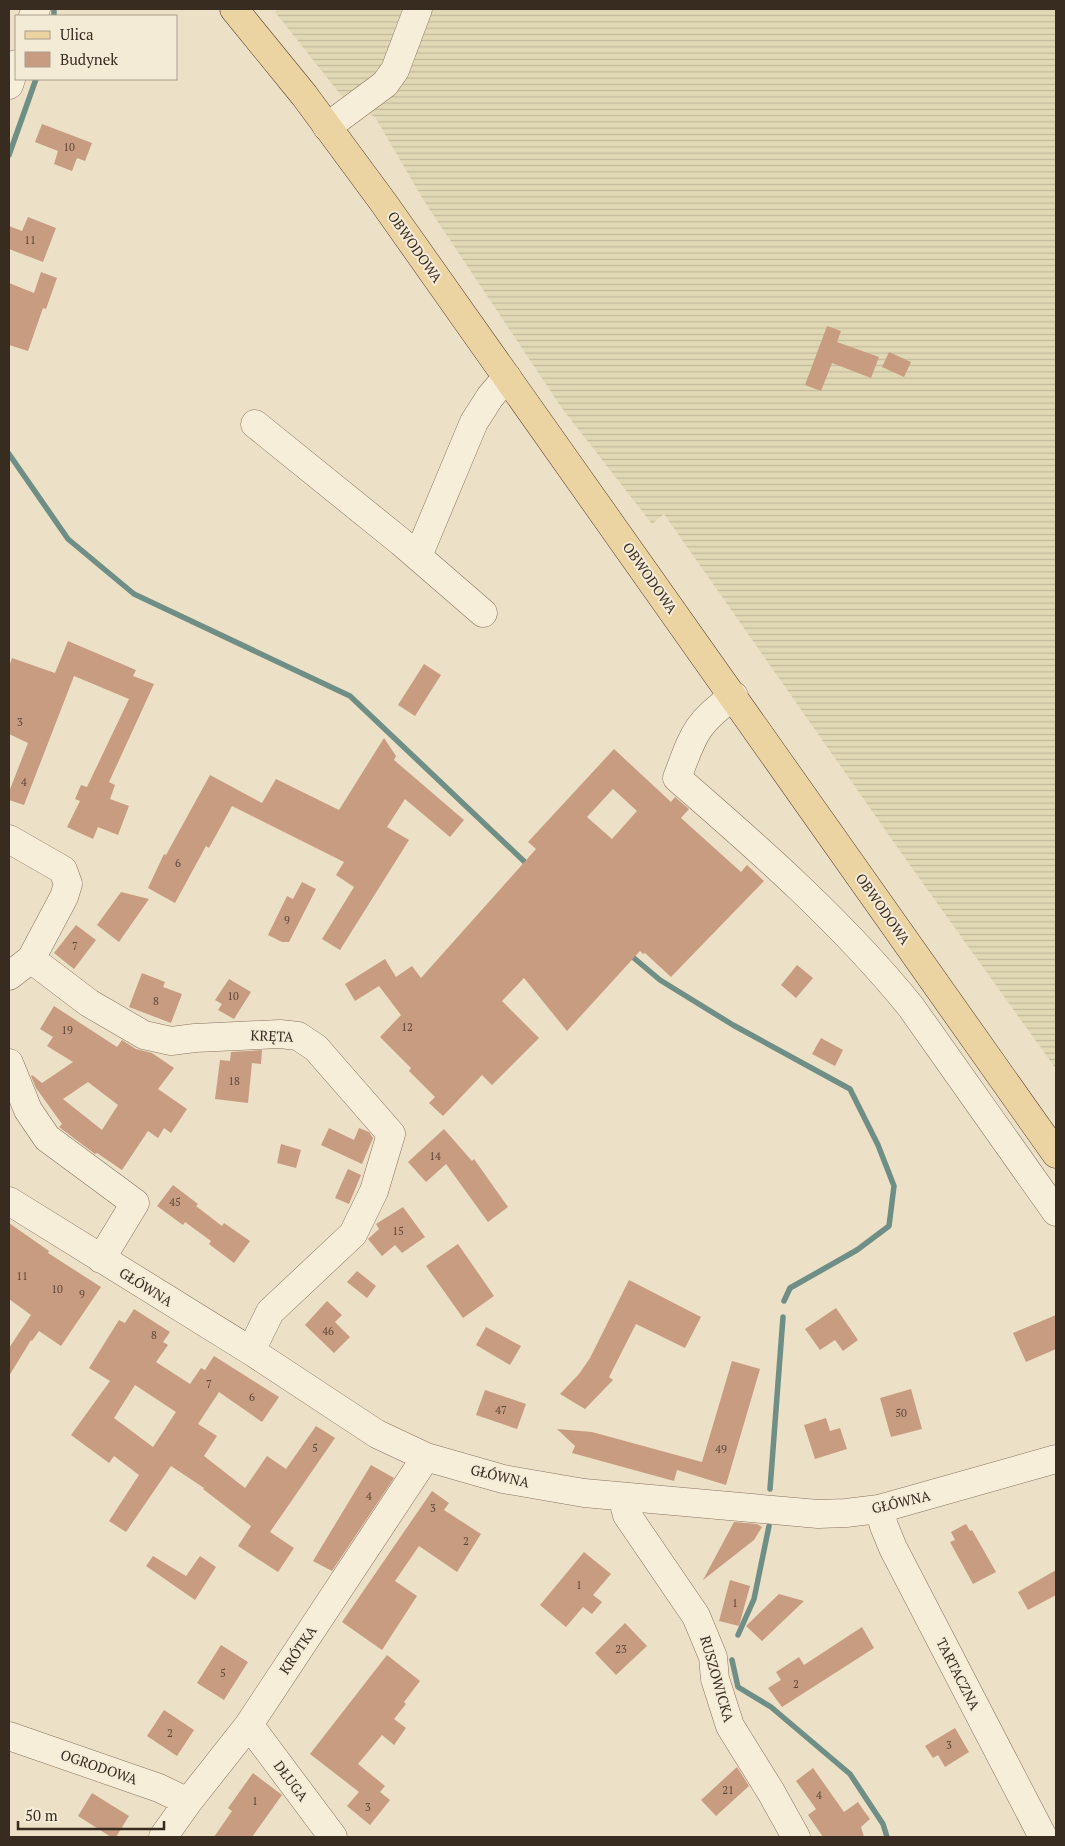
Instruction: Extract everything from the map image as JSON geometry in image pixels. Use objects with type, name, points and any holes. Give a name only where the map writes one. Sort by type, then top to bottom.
[{"type":"main road","name":"OBWODOWA","points":[[234,9],[304,95],[383,202],[1056,1154]]},
{"type":"street","points":[[327,127],[385,84],[395,70],[418,9]]},
{"type":"street","points":[[9,85],[15,67]]},
{"type":"street","points":[[418,556],[474,422],[490,397],[507,377]]},
{"type":"street","points":[[255,424],[418,556],[484,613]]},
{"type":"street","points":[[734,696],[714,710],[701,723],[692,738],[677,778],[790,880],[884,974],[911,1007],[1056,1212]]},
{"type":"street","points":[[9,839],[63,870],[68,884],[64,897],[31,959],[9,976]]},
{"type":"street","name":"KRĘTA","points":[[31,959],[89,1003],[144,1034],[171,1041],[280,1034],[298,1036],[316,1048],[391,1134],[374,1191],[353,1234],[270,1312],[251,1351]]},
{"type":"street","points":[[9,1063],[28,1110],[47,1138],[135,1203],[101,1259]]},
{"type":"street","name":"GŁÓWNA","points":[[9,1202],[251,1351],[377,1434],[426,1457],[503,1479],[622,1497],[818,1514],[846,1513],[879,1509],[1056,1459]]},
{"type":"street","name":"KRÓTKA","points":[[163,1837],[248,1726],[426,1457]]},
{"type":"street","name":"RUSZOWICKA","points":[[622,1497],[628,1515],[696,1616],[713,1657],[715,1679],[730,1726],[771,1792],[796,1837]]},
{"type":"street","name":"TARTACZNA","points":[[879,1509],[893,1548],[1043,1837]]},
{"type":"street","name":"DŁUGA","points":[[248,1726],[333,1837]]},
{"type":"street","name":"OGRODOWA","points":[[9,1736],[159,1788],[188,1802]]},
{"type":"shaded area","points":[[278,9],[1056,9],[1056,1069],[907,861],[664,514],[652,524],[561,407],[424,201],[375,117],[340,94],[275,12]]},
{"type":"building","points":[[42,124],[92,143],[85,161],[77,158],[72,171],[54,164],[58,151],[35,142]]},
{"type":"building","points":[[28,217],[56,228],[43,262],[9,249],[9,226],[22,231]]},
{"type":"building","points":[[41,272],[57,278],[46,309],[43,308],[28,351],[9,345],[9,283],[34,293]]},
{"type":"building","points":[[827,326],[841,331],[837,342],[879,357],[871,378],[832,363],[821,391],[805,385]]},
{"type":"building","points":[[889,352],[911,362],[904,377],[882,367]]},
{"type":"building","points":[[68,641],[136,670],[133,676],[154,684],[109,782],[115,785],[110,799],[129,806],[118,835],[98,827],[93,839],[67,827],[80,801],[75,799],[81,785],[87,787],[129,699],[74,676],[24,805],[9,800],[9,792],[28,743],[9,734],[9,667],[12,658],[55,673]]},
{"type":"building","points":[[424,664],[441,675],[415,716],[398,705]]},
{"type":"building","points":[[384,738],[396,756],[394,760],[464,820],[450,837],[405,799],[387,827],[409,840],[340,950],[322,939],[354,887],[336,875],[344,862],[232,806],[209,848],[206,846],[175,903],[148,888],[164,854],[166,855],[210,775],[262,803],[276,779],[339,810]]},
{"type":"building","points":[[614,749],[671,802],[675,797],[689,809],[681,818],[741,872],[747,865],[764,881],[671,977],[645,953],[643,954],[640,951],[567,1031],[524,978],[502,1001],[539,1038],[492,1085],[482,1075],[443,1116],[429,1103],[435,1097],[409,1071],[411,1068],[380,1037],[401,1015],[379,986],[355,1001],[345,984],[385,959],[396,977],[412,966],[421,978],[536,849],[528,842]],"holes":[[[613,789],[637,811],[612,839],[587,817]]]},
{"type":"building","points":[[302,882],[316,889],[289,942],[282,942],[268,935],[287,896],[293,899]]},
{"type":"building","points":[[121,892],[149,899],[119,942],[97,925]]},
{"type":"building","points":[[76,925],[96,940],[74,969],[54,953]]},
{"type":"building","points":[[797,965],[813,978],[796,998],[781,985]]},
{"type":"building","points":[[142,973],[165,982],[163,987],[182,994],[171,1023],[129,1007]]},
{"type":"building","points":[[229,979],[251,992],[234,1019],[218,1010],[222,1004],[215,1000]]},
{"type":"building","points":[[54,1006],[117,1047],[122,1040],[136,1049],[152,1053],[174,1068],[158,1089],[187,1109],[171,1133],[164,1128],[158,1138],[148,1131],[122,1170],[97,1153],[95,1154],[59,1127],[62,1124],[36,1088],[32,1075],[42,1083],[73,1062],[47,1046],[53,1037],[40,1029]],"holes":[[[88,1082],[118,1105],[102,1130],[63,1099]]]},
{"type":"building","points":[[821,1038],[843,1050],[835,1066],[812,1054]]},
{"type":"building","points":[[262,1050],[261,1064],[252,1063],[248,1103],[215,1099],[220,1060],[230,1061],[231,1052]]},
{"type":"building","points":[[329,1128],[354,1140],[359,1128],[369,1132],[373,1138],[362,1164],[321,1145]]},
{"type":"building","points":[[444,1129],[472,1161],[474,1159],[508,1207],[488,1222],[446,1164],[426,1182],[408,1162]]},
{"type":"building","points":[[281,1144],[301,1150],[296,1168],[277,1163]]},
{"type":"building","points":[[348,1169],[361,1175],[349,1204],[335,1198]]},
{"type":"building","points":[[173,1185],[222,1226],[224,1223],[250,1241],[234,1263],[209,1244],[211,1241],[185,1222],[183,1225],[157,1206]]},
{"type":"building","points":[[403,1207],[425,1237],[402,1253],[395,1245],[382,1256],[368,1239],[379,1229],[376,1224]]},
{"type":"building","points":[[9,1223],[49,1251],[48,1253],[101,1287],[61,1346],[39,1331],[31,1340],[9,1376],[9,1348],[31,1315],[9,1299]]},
{"type":"building","points":[[458,1244],[494,1296],[463,1318],[426,1266]]},
{"type":"building","points":[[357,1271],[376,1286],[367,1298],[347,1282]]},
{"type":"building","points":[[629,1280],[701,1317],[685,1348],[636,1324],[609,1377],[613,1380],[585,1409],[560,1394],[579,1374],[590,1358]]},
{"type":"building","points":[[327,1301],[342,1315],[335,1322],[350,1337],[334,1353],[305,1325]]},
{"type":"building","points":[[836,1308],[858,1340],[843,1351],[835,1340],[820,1350],[805,1329]]},
{"type":"building","points":[[134,1309],[170,1332],[163,1342],[168,1345],[156,1362],[190,1384],[201,1368],[205,1370],[214,1356],[279,1397],[262,1422],[219,1392],[198,1424],[217,1436],[204,1456],[245,1488],[267,1456],[286,1469],[316,1426],[335,1438],[270,1532],[294,1548],[278,1572],[238,1546],[251,1526],[204,1488],[171,1466],[126,1532],[109,1521],[139,1475],[114,1456],[109,1463],[71,1435],[110,1381],[89,1368],[119,1320],[125,1323]],"holes":[[[135,1385],[176,1412],[153,1447],[114,1418]]]},
{"type":"building","points":[[1056,1315],[1056,1349],[1026,1362],[1013,1333]]},
{"type":"building","points":[[486,1327],[521,1346],[510,1365],[476,1345]]},
{"type":"building","points":[[732,1361],[760,1369],[726,1485],[677,1470],[674,1481],[572,1453],[575,1446],[557,1429],[592,1432],[702,1462]]},
{"type":"building","points":[[911,1389],[922,1429],[891,1437],[880,1398]]},
{"type":"building","points":[[485,1390],[526,1404],[517,1429],[476,1415]]},
{"type":"building","points":[[826,1418],[830,1431],[840,1428],[847,1449],[815,1459],[804,1425]]},
{"type":"building","points":[[371,1465],[394,1478],[332,1571],[313,1561]]},
{"type":"building","points":[[432,1491],[449,1503],[444,1510],[481,1534],[457,1572],[419,1546],[395,1581],[417,1596],[382,1650],[342,1622]]},
{"type":"building","points":[[734,1522],[757,1524],[762,1527],[754,1540],[703,1580]]},
{"type":"building","points":[[966,1524],[970,1531],[972,1530],[996,1572],[973,1584],[950,1542],[955,1540],[951,1532]]},
{"type":"building","points":[[584,1552],[611,1574],[593,1595],[602,1602],[592,1614],[583,1607],[566,1627],[540,1605]]},
{"type":"building","points":[[153,1556],[186,1576],[200,1556],[216,1567],[195,1600],[146,1566]]},
{"type":"building","points":[[1056,1570],[1056,1595],[1028,1610],[1018,1592]]},
{"type":"building","points":[[730,1580],[750,1586],[739,1626],[719,1621]]},
{"type":"building","points":[[779,1594],[804,1601],[762,1641],[746,1626]]},
{"type":"building","points":[[625,1623],[647,1646],[616,1675],[595,1653]]},
{"type":"building","points":[[862,1627],[874,1648],[782,1707],[768,1688],[781,1680],[776,1672],[799,1657],[804,1665]]},
{"type":"building","points":[[221,1645],[248,1662],[224,1700],[197,1683]]},
{"type":"building","points":[[387,1655],[420,1681],[394,1719],[406,1728],[394,1745],[382,1735],[358,1764],[385,1786],[380,1792],[390,1800],[370,1825],[347,1806],[359,1792],[310,1754]]},
{"type":"building","points":[[164,1710],[194,1730],[177,1756],[147,1736]]},
{"type":"building","points":[[955,1728],[969,1752],[945,1767],[938,1755],[933,1758],[925,1746]]},
{"type":"building","points":[[737,1767],[749,1786],[716,1816],[701,1800]]},
{"type":"building","points":[[813,1768],[844,1812],[858,1802],[870,1819],[861,1827],[864,1837],[823,1837],[808,1815],[816,1809],[796,1781]]},
{"type":"building","points":[[253,1773],[282,1795],[252,1837],[214,1837],[232,1811],[228,1808]]},
{"type":"building","points":[[92,1793],[129,1816],[116,1837],[111,1837],[78,1816]]},
{"type":"waterway","points":[[54,9],[54,15]]},
{"type":"waterway","points":[[9,155],[36,80]]},
{"type":"waterway","points":[[9,454],[68,539],[134,594],[350,696],[529,866]]},
{"type":"waterway","points":[[628,953],[660,980],[733,1025],[850,1089],[878,1145],[894,1186],[889,1226],[857,1250],[790,1288],[784,1301]]},
{"type":"waterway","points":[[770,1489],[783,1317]]},
{"type":"waterway","points":[[738,1635],[754,1599],[769,1526]]},
{"type":"waterway","points":[[732,1660],[738,1687],[771,1707],[850,1774],[883,1824],[887,1837]]}]
